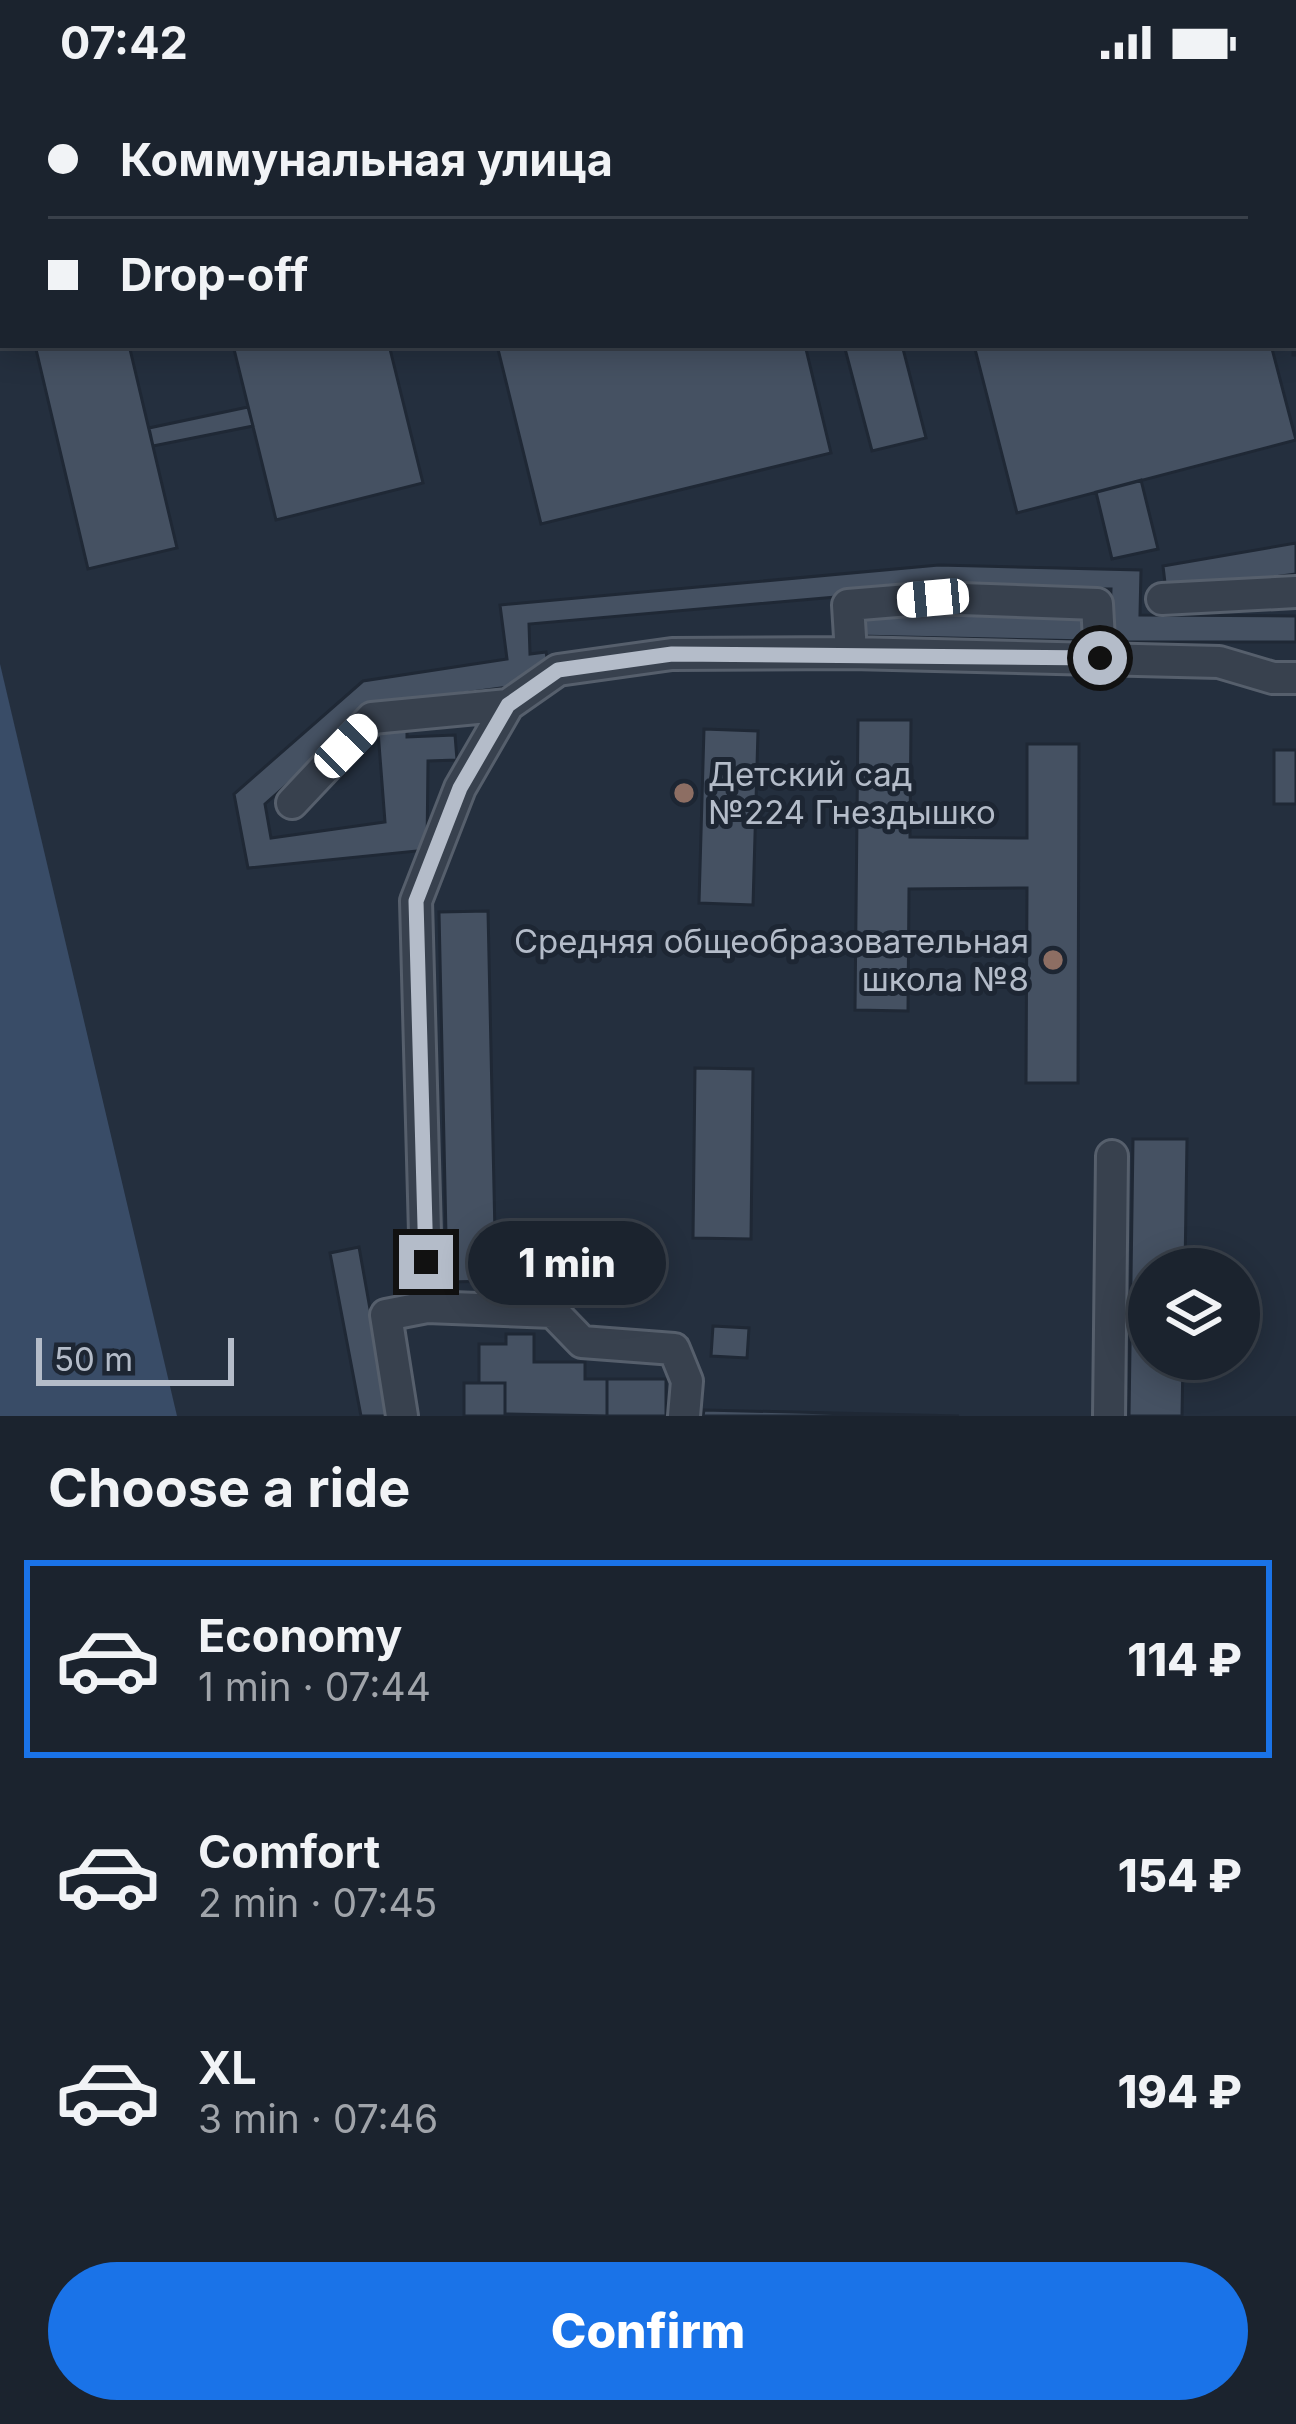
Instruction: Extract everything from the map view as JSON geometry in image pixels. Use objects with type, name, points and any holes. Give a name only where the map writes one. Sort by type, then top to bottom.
[{"type":"street","points":[[1162,599],[1296,592]]},
{"type":"street","points":[[851,653],[848,605],[933,598],[1097,604],[1100,658]]},
{"type":"street","points":[[427,1306],[416,901],[460,788],[508,705],[558,670],[672,654],[851,653],[1219,662],[1273,678],[1296,678]]},
{"type":"street","points":[[292,803],[373,718],[508,705]]},
{"type":"street","points":[[1109,1416],[1112,1156]]},
{"type":"street","points":[[402,1416],[386,1315],[427,1306],[553,1312],[582,1342],[674,1348],[687,1381],[684,1416]]},
{"type":"water","points":[[0,664],[177,1416],[0,1416]]},
{"type":"building","points":[[36,348],[130,348],[177,548],[88,569]]},
{"type":"building","points":[[234,348],[390,348],[423,483],[276,520]]},
{"type":"building","points":[[498,348],[806,348],[831,453],[541,524]]},
{"type":"building","points":[[845,348],[903,348],[926,438],[872,451]]},
{"type":"building","points":[[975,348],[1272,348],[1296,440],[1017,513]]},
{"type":"building","points":[[248,407],[253,426],[153,446],[149,428]]},
{"type":"building","points":[[1141,480],[1158,549],[1112,559],[1096,492]]},
{"type":"building","points":[[1296,543],[1296,574],[1184,589],[1165,583],[1163,566]]},
{"type":"building","points":[[939,565],[1141,570],[1140,615],[1296,616],[1296,642],[1109,642],[1111,589],[938,588],[529,624],[530,654],[546,652],[549,668],[516,686],[377,705],[265,804],[271,838],[385,822],[378,731],[407,730],[407,737],[455,735],[457,760],[428,761],[427,850],[248,868],[234,794],[363,681],[507,659],[500,605]]},
{"type":"building","points":[[858,615],[1091,615],[1091,641],[857,636]]},
{"type":"building","points":[[858,720],[911,720],[910,837],[1027,838],[1027,744],[1079,744],[1078,1083],[1026,1083],[1027,888],[909,889],[908,1011],[855,1010]]},
{"type":"building","points":[[704,729],[758,731],[753,905],[699,903]]},
{"type":"building","points":[[1274,750],[1296,750],[1296,804],[1274,804]]},
{"type":"building","points":[[488,911],[496,1281],[447,1282],[439,912]]},
{"type":"building","points":[[695,1068],[753,1069],[751,1239],[693,1238]]},
{"type":"building","points":[[1133,1139],[1187,1139],[1185,1248],[1131,1248]]},
{"type":"building","points":[[359,1247],[389,1416],[361,1416],[330,1253]]},
{"type":"building","points":[[713,1326],[749,1328],[747,1358],[711,1356]]},
{"type":"building","points":[[506,1334],[534,1334],[534,1362],[585,1362],[585,1379],[607,1379],[607,1416],[505,1414],[505,1383],[479,1383],[479,1344],[506,1344]]},
{"type":"building","points":[[607,1379],[666,1379],[666,1416],[607,1416]]},
{"type":"building","points":[[1130,1380],[1183,1380],[1182,1416],[1129,1416]]},
{"type":"building","points":[[464,1383],[505,1383],[505,1414],[530,1416],[464,1416]]},
{"type":"building","points":[[704,1410],[959,1416],[703,1416]]},
{"type":"place","name":"Детский сад №224 Гнездышко","points":[[684,793]]},
{"type":"place","name":"Средняя общеобразовательная школа №8","points":[[1053,960]]},
{"type":"route","points":[[426,1262],[416,901],[460,788],[508,705],[558,670],[672,654],[1100,658]]}]
